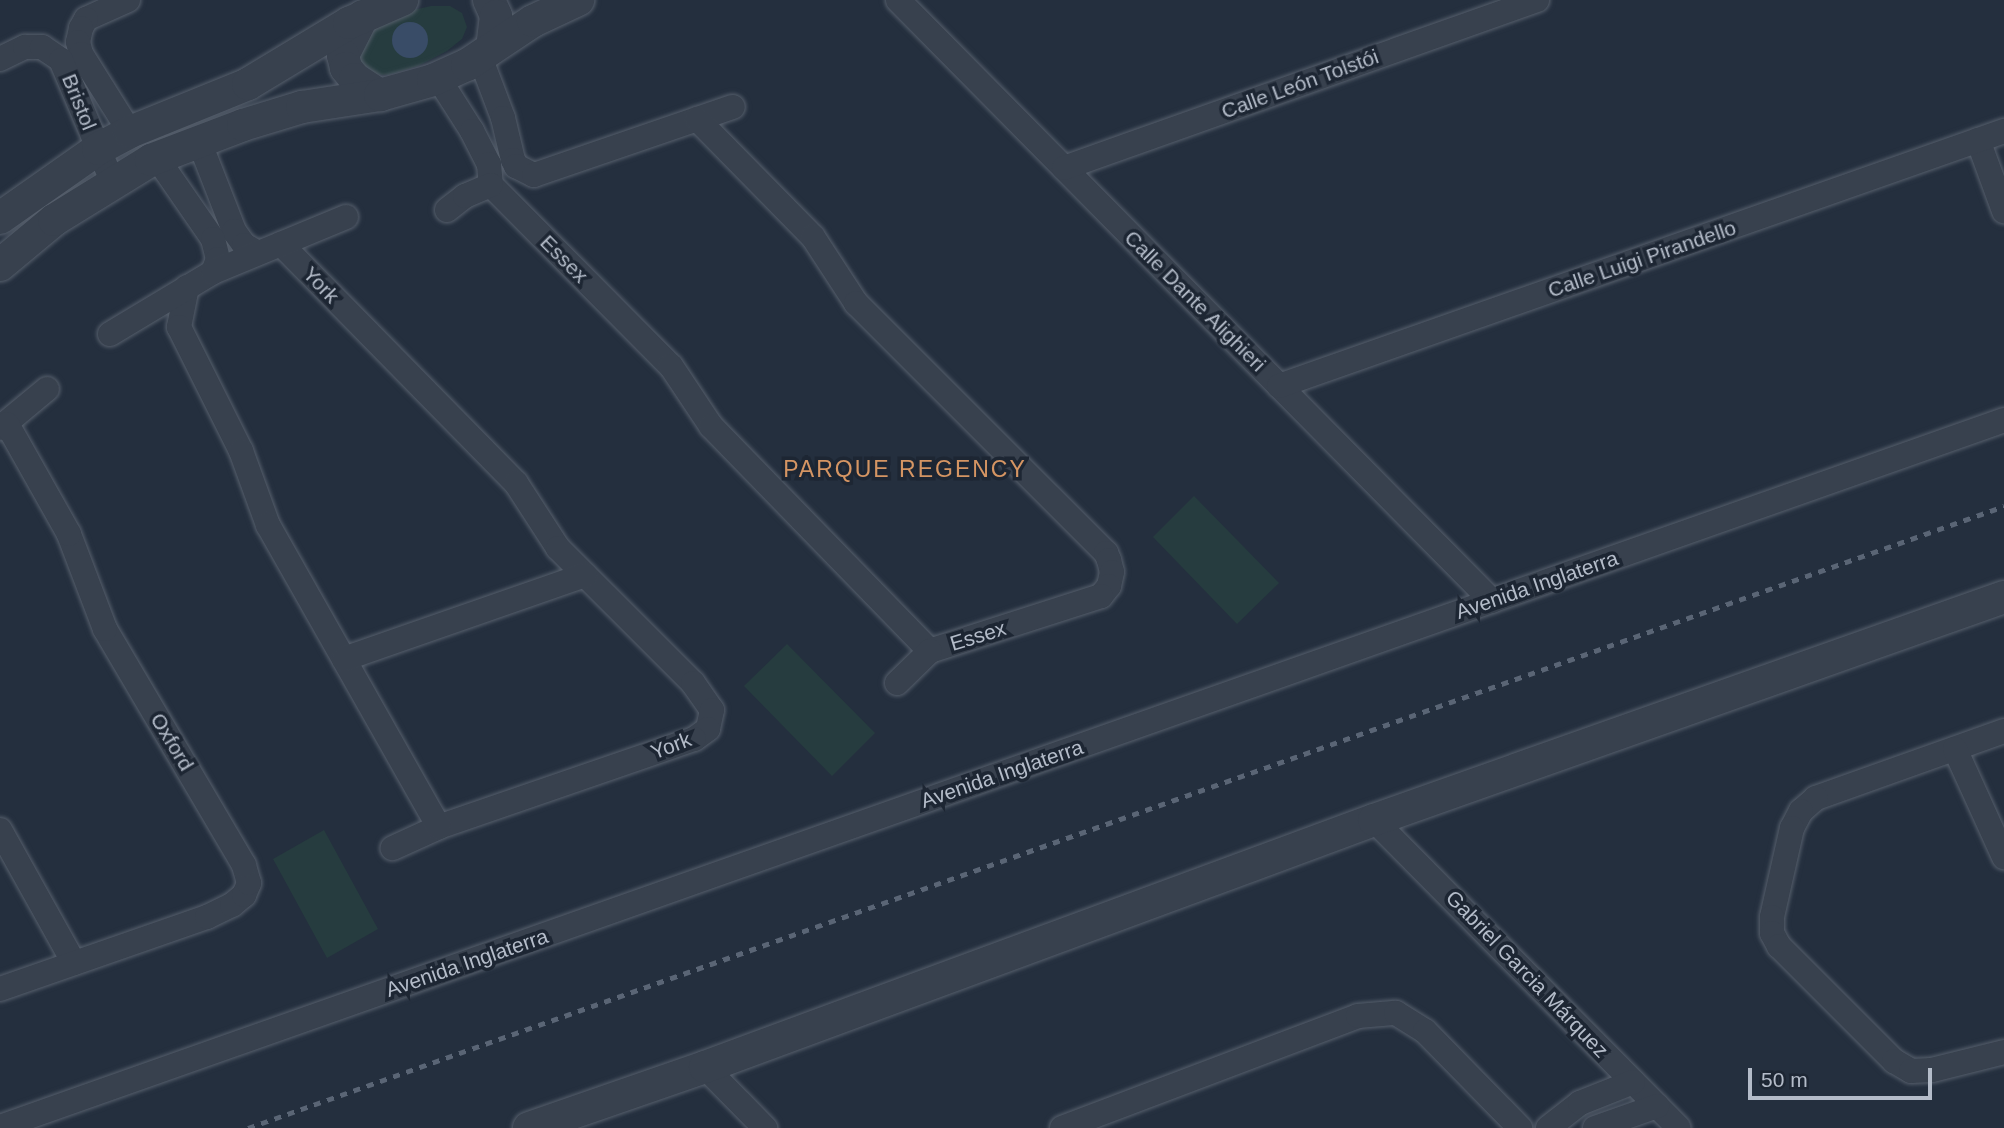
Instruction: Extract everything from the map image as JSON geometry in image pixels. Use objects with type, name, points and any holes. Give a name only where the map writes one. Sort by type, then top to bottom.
[{"type":"street","name":"Bristol","points":[[128,0],[86,19],[80,28],[78,42],[81,54],[130,132]]},
{"type":"street","points":[[0,218],[98,149],[130,132],[248,85],[363,16],[402,0]]},
{"type":"street","points":[[489,0],[496,16],[486,52],[513,160],[526,173],[534,175],[733,107]]},
{"type":"street","points":[[0,265],[54,220],[112,181],[157,158],[199,141],[302,107],[380,95],[433,80],[486,52],[533,21],[579,0]]},
{"type":"street","name":"Calle Dante Alighieri","points":[[898,0],[1492,601]]},
{"type":"street","name":"Calle León Tolstói","points":[[1063,168],[1536,0]]},
{"type":"street","points":[[363,16],[343,55],[346,68],[355,79],[380,95]]},
{"type":"street","name":"Bristol","points":[[0,59],[25,47],[42,47],[61,60],[112,181]]},
{"type":"street","points":[[433,80],[444,87],[489,164],[491,185],[465,196],[447,210]]},
{"type":"street","name":"Essex","points":[[491,185],[671,366],[711,426],[930,651],[1101,596],[1109,586],[1112,572],[1106,552],[856,303],[813,237],[697,119]]},
{"type":"street","name":"Calle Luigi Pirandello","points":[[1279,386],[2004,131]]},
{"type":"street","points":[[1978,140],[2004,211]]},
{"type":"street","points":[[199,141],[234,231],[244,245],[258,253]]},
{"type":"street","points":[[157,158],[213,239],[218,259],[213,272]]},
{"type":"street","name":"York","points":[[110,334],[213,272],[346,217]]},
{"type":"street","name":"York","points":[[281,243],[516,483],[558,548],[704,695],[712,710],[708,729],[694,739],[439,827],[393,848]]},
{"type":"street","points":[[187,286],[179,327],[241,451],[268,524],[439,827]]},
{"type":"street","name":"Oxford","points":[[0,989],[232,905],[244,895],[249,883],[244,865],[105,629],[69,534],[4,426],[47,389]]},
{"type":"street","name":"Avenida Inglaterra","points":[[0,1128],[2004,420]]},
{"type":"street","points":[[344,659],[585,575]]},
{"type":"street","points":[[529,1128],[705,1067],[1374,820],[2004,597]]},
{"type":"street","points":[[897,684],[930,651]]},
{"type":"street","points":[[2004,731],[1816,798],[1801,811],[1792,828],[1772,917],[1772,933],[1779,946],[1894,1062],[1911,1071],[1932,1070],[2004,1052]]},
{"type":"street","points":[[1955,749],[2004,858]]},
{"type":"street","name":"Gabriel Garcia Márquez","points":[[1374,820],[1679,1128]]},
{"type":"street","points":[[0,830],[74,963]]},
{"type":"street","points":[[1062,1128],[1358,1016],[1396,1013],[1425,1031],[1520,1128]]},
{"type":"street","points":[[705,1067],[765,1128]]},
{"type":"street","points":[[1548,1128],[1580,1103],[1633,1082]]},
{"type":"street","points":[[1595,1128],[1657,1106]]},
{"type":"green space","points":[[431,6],[450,6],[462,13],[467,27],[462,39],[447,51],[418,66],[388,75],[364,74],[352,40],[400,13]]},
{"type":"green space","points":[[1194,496],[1279,583],[1237,624],[1153,537]]},
{"type":"green space","points":[[787,644],[875,733],[832,776],[744,686]]},
{"type":"green space","points":[[324,830],[378,929],[327,958],[273,859]]},
{"type":"water","points":[[410,22],[422,28],[428,40],[422,52],[410,58],[398,52],[392,40],[398,28]]},
{"type":"railway","points":[[248,1128],[2004,506]]},
{"type":"district","name":"PARQUE REGENCY","points":[[905,469]]}]
